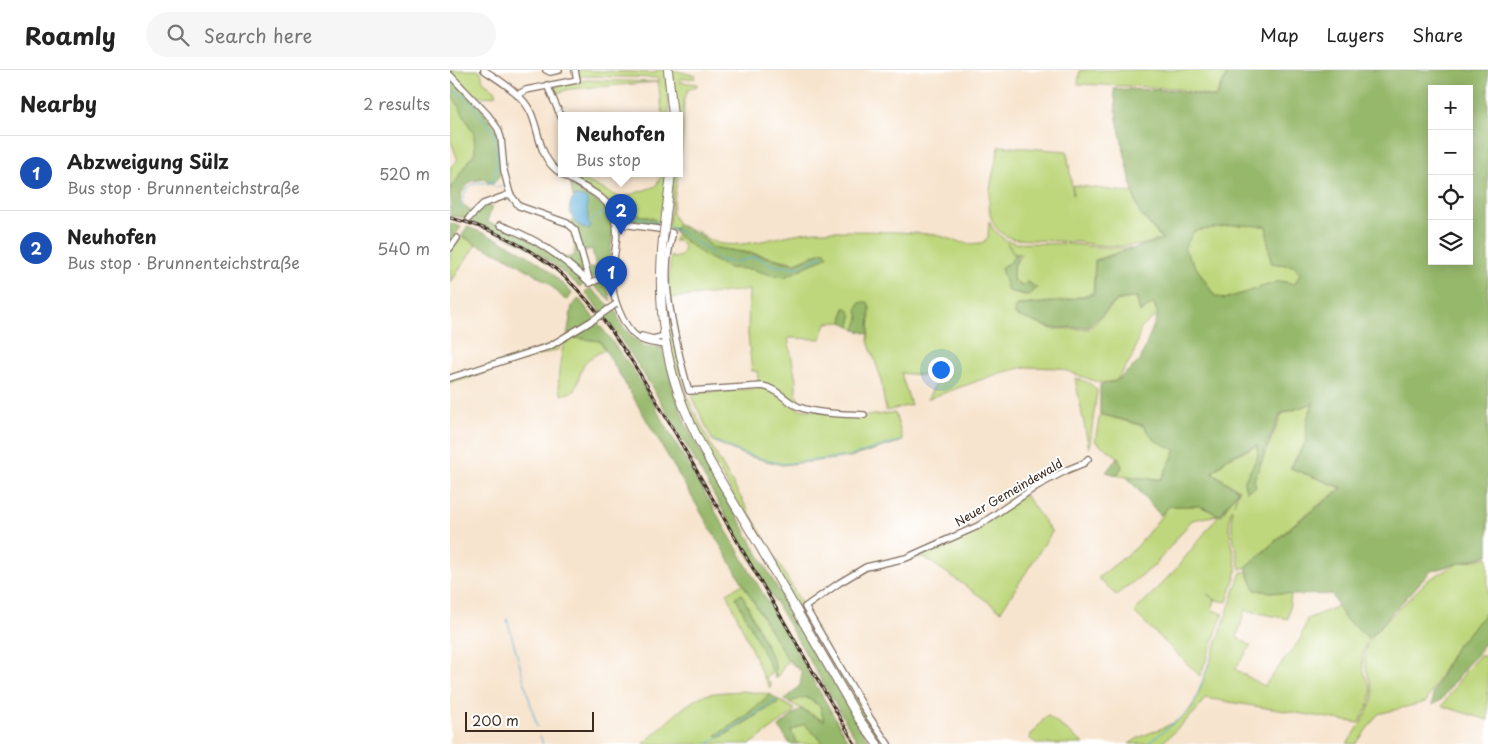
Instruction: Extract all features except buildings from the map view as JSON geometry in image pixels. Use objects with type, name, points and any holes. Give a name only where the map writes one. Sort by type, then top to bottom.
[{"type":"main road","points":[[668,70],[673,112]]},
{"type":"main road","points":[[671,177],[662,239],[660,292],[666,345],[679,393],[700,441],[859,719],[876,744]]},
{"type":"street","points":[[484,70],[523,100],[531,112],[540,145],[548,161],[558,172]]},
{"type":"street","points":[[546,70],[550,72],[560,70]]},
{"type":"street","points":[[517,95],[526,90],[577,80],[575,70]]},
{"type":"street","points":[[450,76],[488,114],[498,129],[501,138],[504,171],[510,194],[520,206],[568,223],[575,230],[590,283]]},
{"type":"street","points":[[547,85],[559,112]]},
{"type":"street","points":[[566,177],[603,200],[613,214],[616,235],[613,285],[616,304],[632,331],[636,336],[645,341],[666,345]]},
{"type":"street","points":[[469,218],[484,204],[510,194]]},
{"type":"street","points":[[615,223],[659,229],[672,233],[666,285],[682,371],[689,391],[770,387],[797,406],[806,409],[864,414]]},
{"type":"street","points":[[500,225],[523,234],[548,248],[590,283]]},
{"type":"street","points":[[450,248],[457,238]]},
{"type":"street","points":[[590,283],[613,272]]},
{"type":"street","points":[[450,378],[550,346],[616,304]]},
{"type":"street","points":[[632,331],[646,338],[665,336]]},
{"type":"street","name":"Neuer Gemeindewald","points":[[888,744],[870,718],[805,607],[866,567],[906,558],[978,526],[1037,486],[1084,463],[1088,459]]},
{"type":"green space","points":[[450,70],[478,70],[481,72],[483,81],[496,91],[496,95],[487,97],[474,94],[450,74]]},
{"type":"green space","points":[[578,70],[656,73],[656,70],[664,70],[669,112],[662,112],[658,78],[579,77]]},
{"type":"green space","points":[[669,70],[696,75],[695,78],[680,79],[680,82],[697,84],[697,86],[688,90],[684,99],[683,138],[683,112],[676,112],[674,90]]},
{"type":"green space","points":[[1080,70],[1229,70],[1215,97],[1173,88],[1078,84]]},
{"type":"green space","points":[[1229,70],[1488,70],[1488,555],[1431,571],[1369,638],[1344,618],[1332,594],[1295,595],[1255,590],[1246,568],[1295,524],[1343,488],[1291,468],[1306,441],[1307,419],[1314,403],[1281,413],[1254,480],[1256,487],[1246,491],[1244,482],[1258,457],[1257,445],[1227,458],[1212,473],[1238,490],[1220,515],[1200,506],[1169,506],[1161,516],[1126,476],[1161,480],[1176,450],[1156,441],[1143,425],[1100,414],[1100,385],[1116,381],[1140,361],[1158,314],[1154,303],[1140,312],[1137,297],[1117,300],[1089,327],[1052,328],[1015,315],[1016,306],[1063,301],[1094,294],[1095,261],[1163,239],[1140,214],[1133,192],[1117,119],[1114,89],[1173,90],[1216,98]],"holes":[[[1233,225],[1266,226],[1271,263],[1294,266],[1300,274],[1295,284],[1280,281],[1225,299],[1215,296],[1184,249],[1194,231]]]},
{"type":"green space","points":[[450,76],[486,115],[500,138],[499,178],[493,184],[489,184],[486,179],[471,181],[462,192],[460,202],[473,212],[468,218],[450,216],[451,188],[475,152],[474,134],[454,98],[450,99]]},
{"type":"green space","points":[[587,80],[658,82],[570,89],[554,94],[551,88]]},
{"type":"green space","points":[[454,98],[474,134],[475,152],[450,190],[450,167],[458,160],[450,139],[450,99]]},
{"type":"green space","points":[[999,146],[1067,151],[1073,195],[1073,185],[1133,193],[1140,214],[1162,239],[1141,245],[1116,246],[1013,239],[1005,235],[997,229],[992,221],[989,200]]},
{"type":"green space","points":[[578,177],[621,198],[656,186],[660,177],[668,177],[662,222],[669,223],[674,177],[678,177],[672,213],[678,224],[674,230],[656,225],[655,219],[626,211],[619,200],[612,202],[613,204],[610,203],[571,178]]},
{"type":"green space","points":[[570,182],[607,209],[613,229],[608,271],[594,277],[580,287],[552,263],[521,243],[471,222],[486,205],[492,207],[487,222],[504,227],[532,240],[559,259],[574,256],[575,240],[571,221],[584,229],[588,217],[583,197],[573,197]],"holes":[[[592,249],[596,267],[583,269],[581,257],[584,251]]]},
{"type":"green space","points":[[619,200],[626,211],[655,219],[656,225],[621,219],[612,201]]},
{"type":"green space","points":[[989,221],[993,229],[1005,240],[1016,243],[1131,248],[1095,260],[1093,293],[1063,301],[1016,305],[1015,315],[1052,329],[1089,329],[1117,301],[1136,297],[1140,313],[1153,303],[1158,314],[1141,328],[1133,356],[1116,381],[1100,383],[1059,368],[1026,367],[1000,373],[927,399],[940,377],[901,373],[911,405],[886,411],[880,375],[868,341],[870,317],[857,311],[859,318],[855,330],[850,326],[852,316],[844,308],[842,322],[826,323],[821,339],[788,338],[799,405],[776,388],[759,385],[757,371],[752,371],[748,335],[749,290],[669,298],[671,255],[673,258],[681,256],[684,250],[684,246],[679,241],[674,241],[677,235],[707,257],[729,268],[751,269],[771,275],[827,256],[824,251],[795,263],[757,254],[712,247],[695,229],[711,241],[728,245],[753,243],[818,231],[929,234],[969,244],[984,242],[988,237]],"holes":[[[1007,243],[1015,254],[1021,254],[1013,268],[1013,280],[1022,286],[1027,282],[1037,288],[1029,296],[1008,291],[1001,267],[1011,262],[1014,255]]]},
{"type":"green space","points":[[450,223],[461,227],[450,242]]},
{"type":"green space","points":[[678,224],[698,234],[712,247],[795,264],[824,251],[828,256],[785,277],[751,269],[729,268],[707,257],[677,235],[674,230]]},
{"type":"green space","points":[[1233,225],[1266,226],[1271,263],[1294,266],[1300,274],[1295,284],[1280,281],[1225,299],[1215,296],[1184,249],[1194,231]]},
{"type":"green space","points":[[467,227],[508,245],[538,262],[572,293],[568,300],[564,299],[547,282],[508,258],[462,236]]},
{"type":"green space","points":[[667,234],[669,235],[665,292],[683,382],[689,401],[713,449],[861,707],[886,744],[880,744],[869,730],[702,441],[683,396],[671,352],[665,317],[664,265]]},
{"type":"green space","points":[[462,236],[476,244],[450,284],[450,254]]},
{"type":"green space","points":[[1019,254],[1013,268],[1013,280],[1022,287],[1027,282],[1037,288],[1029,295],[1008,291],[1001,268],[1011,262],[1014,255]]},
{"type":"green space","points":[[608,278],[607,286],[611,301],[593,285]]},
{"type":"green space","points":[[590,288],[616,311],[620,323],[632,337],[644,346],[662,348],[673,389],[686,425],[779,591],[870,744],[859,744],[645,376],[585,292]]},
{"type":"green space","points":[[579,299],[634,371],[850,744],[823,744],[804,724],[791,731],[798,744],[790,744],[779,727],[800,709],[824,721],[820,706],[806,697],[791,703],[785,700],[800,685],[802,672],[788,660],[600,341],[567,337],[572,305]]},
{"type":"green space","points":[[868,302],[870,308],[869,334],[855,330],[859,318],[857,311],[859,303]]},
{"type":"green space","points":[[845,307],[852,316],[850,326],[842,322]]},
{"type":"green space","points":[[566,337],[600,341],[605,350],[590,358],[583,366],[575,391],[562,395],[559,384],[560,362]]},
{"type":"green space","points":[[559,342],[559,349],[450,384],[450,379]]},
{"type":"green space","points":[[1075,378],[1090,384],[1097,391],[1089,449]]},
{"type":"green space","points":[[766,388],[798,409],[865,416],[895,413],[903,441],[850,457],[782,465],[744,455],[713,441],[692,397],[694,393]]},
{"type":"green space","points":[[1313,403],[1307,419],[1306,441],[1290,468],[1341,488],[1295,523],[1246,567],[1240,569],[1232,530],[1232,509],[1229,528],[1237,571],[1227,602],[1216,600],[1207,594],[1215,600],[1212,610],[1223,614],[1200,676],[1134,612],[1175,570],[1219,515],[1221,516],[1238,490],[1234,504],[1239,490],[1213,473],[1227,459],[1257,446],[1258,456],[1244,482],[1246,491],[1256,487],[1254,480],[1282,414]]},
{"type":"green space","points":[[1100,414],[1143,426],[1156,441],[1176,450],[1161,479],[1117,475],[1122,467],[1118,457],[1095,441]]},
{"type":"green space","points":[[1118,457],[1122,467],[1117,475],[1106,472]]},
{"type":"green space","points":[[1025,495],[1052,532],[1001,611],[924,557],[876,568],[848,581],[861,570],[900,561],[975,529],[977,530]]},
{"type":"green space","points":[[1169,506],[1200,506],[1218,515],[1192,520],[1154,566],[1116,595],[1098,578],[1137,547]]},
{"type":"green space","points":[[1488,557],[1488,610],[1455,648],[1426,702],[1378,714],[1356,744],[1347,744],[1366,715],[1373,696],[1365,656],[1367,645],[1374,633],[1428,580],[1457,564]]},
{"type":"green space","points":[[1241,572],[1247,572],[1255,590],[1291,594],[1288,619],[1245,610],[1237,637],[1251,646],[1235,669],[1264,686],[1300,640],[1307,619],[1338,606],[1344,618],[1369,638],[1364,647],[1362,661],[1365,675],[1371,688],[1371,698],[1359,723],[1205,698],[1196,711],[1161,744],[1129,744],[1180,719],[1194,703]]},
{"type":"green space","points":[[743,584],[788,660],[776,679],[775,664],[742,594],[736,597],[773,672],[766,677],[771,685],[770,688],[727,593]]},
{"type":"green space","points":[[742,594],[775,665],[776,679],[736,597]]},
{"type":"green space","points":[[1488,610],[1488,635],[1479,653],[1466,666],[1441,700],[1433,705],[1433,693],[1455,648]]},
{"type":"green space","points":[[1479,656],[1484,656],[1488,661],[1488,720],[1442,706],[1468,668]]},
{"type":"green space","points":[[741,691],[770,694],[744,717],[717,735],[720,738],[780,701],[794,709],[793,713],[751,744],[643,744],[682,709],[698,698],[714,693]]},
{"type":"green space","points":[[770,694],[780,701],[720,738],[716,735],[744,717]]},
{"type":"green space","points":[[805,697],[820,706],[824,721],[791,703]]},
{"type":"green space","points":[[1047,715],[1084,744],[1038,744],[1029,738]]},
{"type":"green space","points":[[804,724],[823,744],[798,744],[790,731]]},
{"type":"water","points":[[576,196],[587,200],[588,223],[591,226],[589,229],[579,225],[570,211],[572,200]]},
{"type":"waterway","points":[[450,87],[453,91],[471,102],[489,125],[494,133],[496,147],[496,171],[494,178],[490,183],[476,183],[468,188],[460,209]]},
{"type":"waterway","points":[[490,183],[495,187],[503,186]]},
{"type":"waterway","points":[[617,208],[635,217],[661,224]]},
{"type":"waterway","points":[[588,223],[602,213]]},
{"type":"waterway","points":[[668,226],[681,232],[722,261],[735,262],[755,257],[775,266],[800,267],[823,255]]},
{"type":"waterway","points":[[715,441],[745,454],[783,464],[850,456],[902,440]]},
{"type":"waterway","points":[[507,619],[537,727]]},
{"type":"waterway","points":[[1147,744],[1192,709],[1212,656]]},
{"type":"waterway","points":[[708,744],[777,700]]},
{"type":"waterway","points":[[540,736],[543,744]]},
{"type":"railway","points":[[450,218],[490,231],[516,243],[541,258],[565,277],[600,315],[660,407],[855,744]]},
{"type":"place","name":"Neuhofen","points":[[621,235]]},
{"type":"place","name":"Abzweigung Sülz","points":[[611,297]]}]
